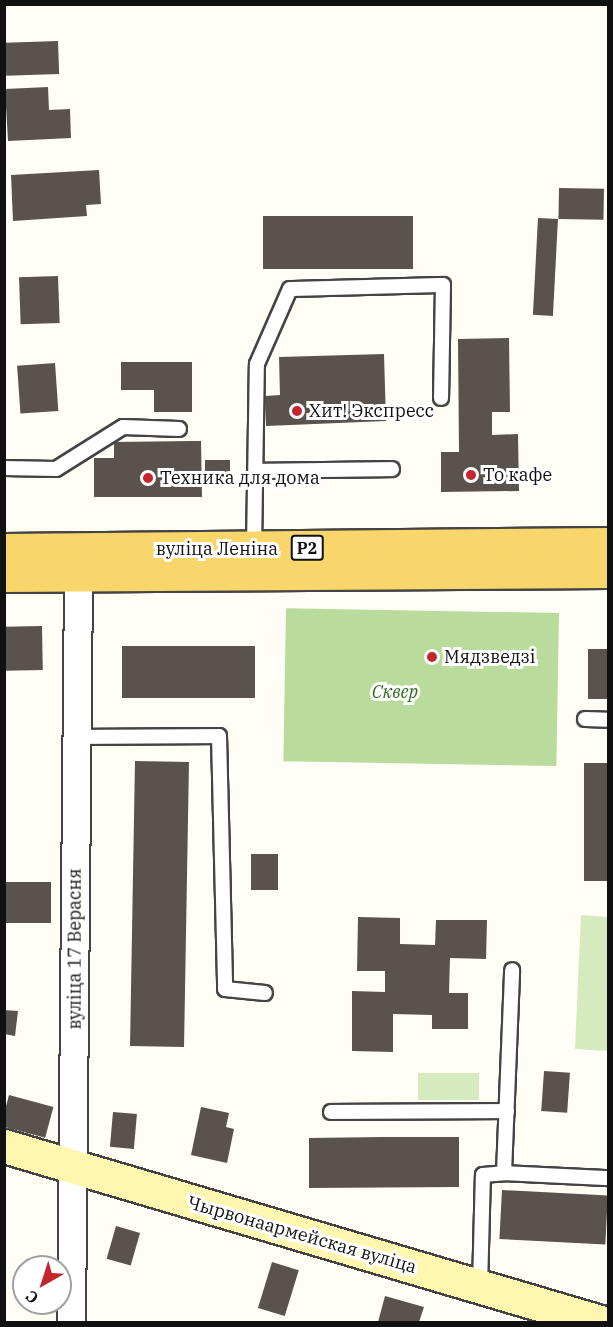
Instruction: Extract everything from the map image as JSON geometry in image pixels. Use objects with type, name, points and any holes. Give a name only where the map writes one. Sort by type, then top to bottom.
[{"type":"main road","name":"вуліца Леніна","points":[[254,561],[609,544]]},
{"type":"main road","name":"вуліца Леніна","points":[[4,550],[78,562],[254,561],[609,571]]},
{"type":"main road","name":"вуліца Леніна","points":[[4,575],[78,562]]},
{"type":"main road","name":"Чырвонаармейская вуліца","points":[[4,1146],[600,1323]]},
{"type":"street","name":"вуліца 17 Верасня","points":[[71,1323],[78,562]]},
{"type":"lane","points":[[254,561],[257,364],[290,290],[443,285],[441,398]]},
{"type":"lane","points":[[4,468],[56,469],[123,427],[179,429]]},
{"type":"lane","points":[[256,471],[392,469]]},
{"type":"lane","points":[[585,719],[609,720]]},
{"type":"lane","points":[[77,737],[219,736],[225,989],[266,993]]},
{"type":"lane","points":[[504,1173],[512,970]]},
{"type":"lane","points":[[331,1112],[507,1111]]},
{"type":"lane","points":[[480,1287],[483,1175],[504,1173],[609,1178]]},
{"type":"green space","name":"Сквер","points":[[286,608],[559,613],[556,766],[283,761]]},
{"type":"green space","points":[[581,915],[608,917],[608,1051],[575,1049]]},
{"type":"green space","points":[[418,1073],[479,1073],[479,1100],[418,1100]]},
{"type":"building","points":[[58,41],[59,74],[6,76],[5,43]]},
{"type":"building","points":[[48,87],[49,110],[70,109],[71,138],[8,141],[5,89]]},
{"type":"building","points":[[99,170],[101,204],[86,205],[87,216],[13,221],[11,175]]},
{"type":"building","points":[[559,188],[604,189],[603,220],[558,219]]},
{"type":"building","points":[[263,216],[413,216],[413,269],[263,269]]},
{"type":"building","points":[[538,218],[558,219],[553,316],[533,315]]},
{"type":"building","points":[[58,276],[60,323],[21,324],[19,277]]},
{"type":"building","points":[[509,338],[510,412],[492,412],[492,435],[518,434],[519,491],[441,492],[441,452],[459,452],[458,339]]},
{"type":"building","points":[[384,354],[386,421],[266,426],[265,396],[280,395],[279,357]]},
{"type":"building","points":[[121,362],[192,362],[192,412],[154,412],[154,390],[121,390]]},
{"type":"building","points":[[55,363],[58,411],[20,414],[17,366]]},
{"type":"building","name":"Техника для дома","points":[[201,441],[202,497],[94,497],[94,458],[114,458],[114,442]]},
{"type":"building","points":[[205,460],[230,460],[230,480],[205,480]]},
{"type":"building","points":[[42,626],[43,670],[5,671],[4,627]]},
{"type":"building","points":[[122,646],[255,646],[255,698],[122,698]]},
{"type":"building","points":[[588,649],[608,649],[608,699],[588,699]]},
{"type":"building","points":[[135,761],[189,762],[184,1047],[130,1046]]},
{"type":"building","points":[[584,763],[608,763],[608,881],[584,881]]},
{"type":"building","points":[[251,854],[278,854],[278,890],[251,890]]},
{"type":"building","points":[[6,882],[51,882],[51,923],[6,923]]},
{"type":"building","points":[[358,917],[400,918],[400,944],[435,945],[436,920],[487,920],[486,959],[450,958],[449,993],[468,993],[468,1029],[432,1029],[432,1015],[393,1014],[393,1052],[352,1051],[352,991],[385,992],[385,971],[357,971]]},
{"type":"building","points":[[4,1010],[18,1011],[15,1036],[4,1034]]},
{"type":"building","points":[[544,1071],[570,1073],[567,1113],[541,1111]]},
{"type":"building","points":[[9,1095],[53,1107],[45,1138],[4,1127],[4,1114]]},
{"type":"building","points":[[201,1107],[229,1113],[226,1127],[234,1129],[227,1163],[191,1155]]},
{"type":"building","points":[[113,1112],[137,1114],[134,1149],[110,1147]]},
{"type":"building","points":[[459,1137],[459,1187],[309,1188],[309,1138]]},
{"type":"building","points":[[502,1190],[608,1196],[605,1244],[499,1239]]},
{"type":"building","points":[[116,1226],[140,1233],[131,1266],[107,1259]]},
{"type":"building","points":[[272,1262],[299,1270],[285,1316],[258,1308]]},
{"type":"building","points":[[385,1296],[424,1307],[419,1322],[378,1322]]},
{"type":"place","name":"Хит! Экспресс","points":[[297,411]]},
{"type":"place","name":"То кафе","points":[[471,475]]},
{"type":"place","name":"Техника для дома","points":[[148,478]]},
{"type":"place","name":"Мядзведзі","points":[[432,657]]}]
